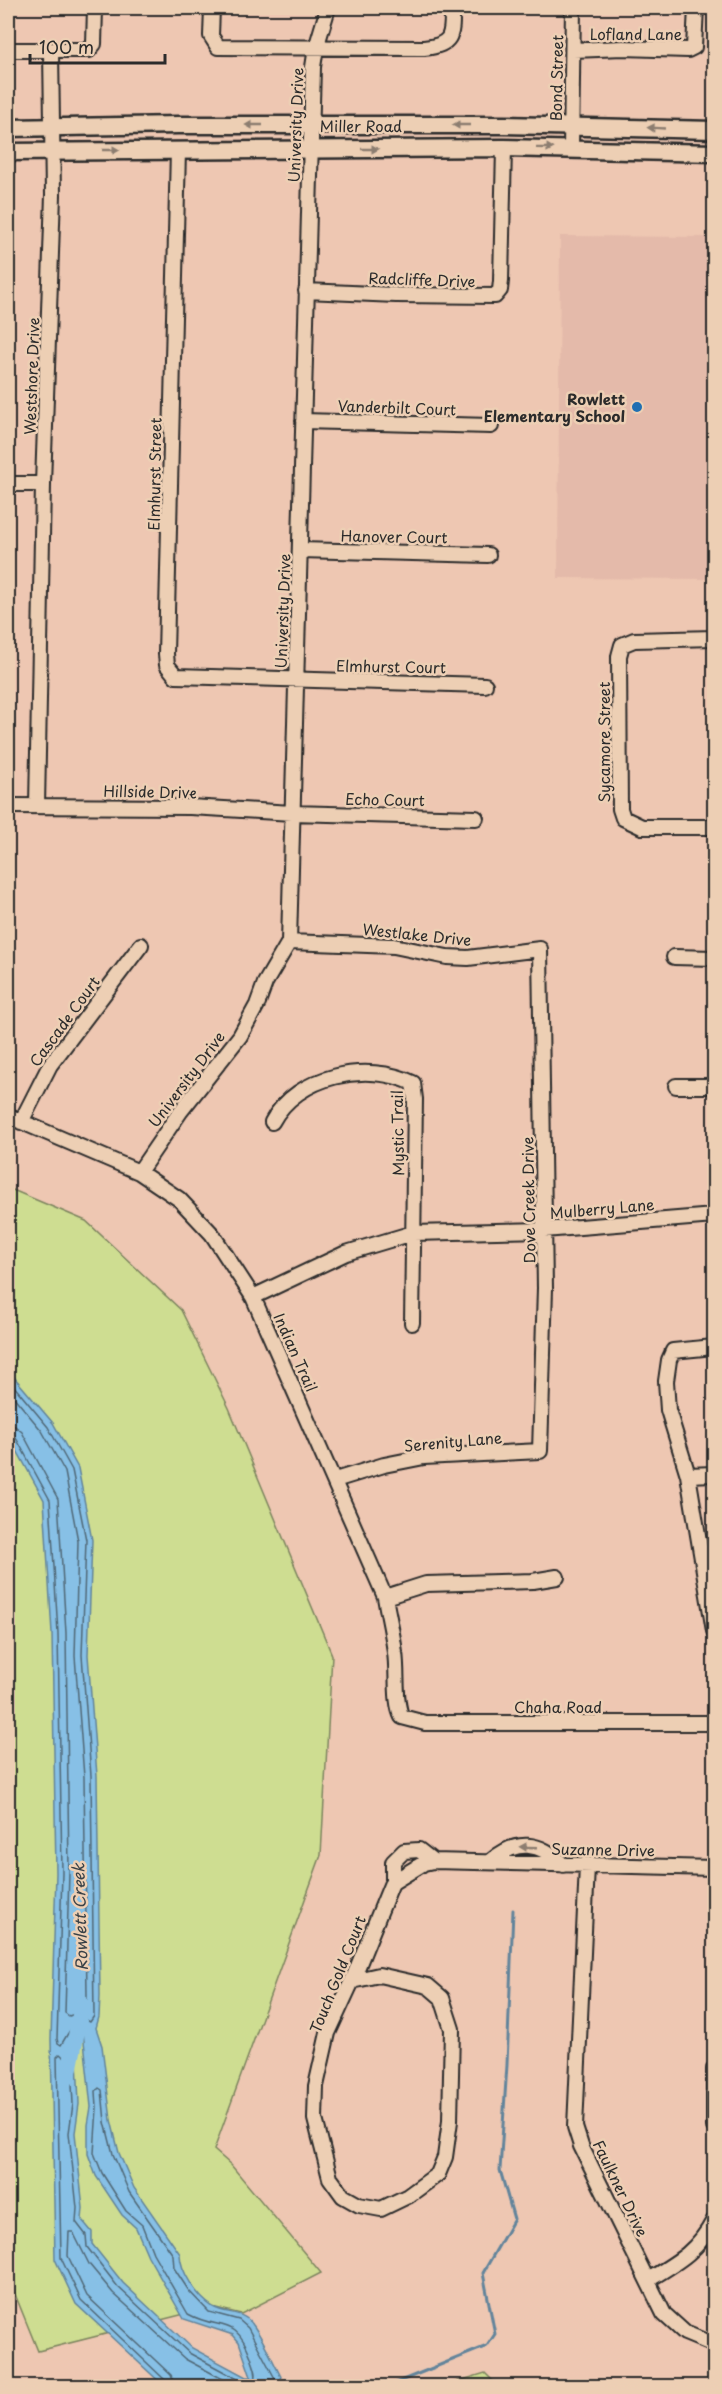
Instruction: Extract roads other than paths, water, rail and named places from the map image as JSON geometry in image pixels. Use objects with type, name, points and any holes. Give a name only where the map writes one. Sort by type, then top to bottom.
[{"type":"main road","name":"Miller Road","points":[[8,128],[312,125],[571,126],[714,130]]},
{"type":"main road","name":"Miller Road","points":[[8,152],[571,148],[714,153]]},
{"type":"street","points":[[8,50],[83,51],[93,47],[95,8]]},
{"type":"street","points":[[212,8],[211,36],[218,46],[316,48],[439,46],[446,43],[449,38],[452,8]]},
{"type":"street","name":"University Drive","points":[[139,1172],[180,1112],[240,1036],[257,1005],[265,983],[289,942],[313,67],[328,8]]},
{"type":"street","name":"Bond Street","points":[[571,148],[573,8]]},
{"type":"street","name":"Lofland Lane","points":[[573,50],[623,48],[688,50],[694,47],[696,8]]},
{"type":"street","name":"Westshore Drive","points":[[37,806],[44,484],[51,300],[51,51]]},
{"type":"street","name":"Radcliffe Drive","points":[[306,291],[407,296],[495,296],[500,290],[501,280],[504,148]]},
{"type":"street","name":"Elmhurst Street","points":[[178,150],[167,665],[176,676],[296,680]]},
{"type":"street","name":"Vanderbilt Court","points":[[303,421],[491,426]]},
{"type":"street","points":[[8,484],[44,484]]},
{"type":"street","name":"Hanover Court","points":[[300,550],[488,555]]},
{"type":"street","name":"Sycamore Street","points":[[714,638],[634,640],[622,645],[619,656],[620,809],[623,818],[642,827],[714,827]]},
{"type":"street","name":"Elmhurst Court","points":[[296,680],[485,685]]},
{"type":"street","name":"Hillside Drive","points":[[8,806],[190,807],[292,813]]},
{"type":"street","name":"Echo Court","points":[[292,813],[477,818]]},
{"type":"street","name":"Westlake Drive","points":[[289,942],[394,946],[447,957],[468,958],[540,949]]},
{"type":"street","name":"Cascade Court","points":[[14,1119],[50,1065],[141,945]]},
{"type":"street","name":"Dove Creek Drive","points":[[540,949],[545,1288],[540,1451]]},
{"type":"street","points":[[674,957],[714,958]]},
{"type":"street","name":"Mystic Trail","points":[[272,1122],[279,1110],[299,1092],[314,1082],[329,1077],[378,1075],[402,1078],[413,1083],[416,1099],[413,1233]]},
{"type":"street","points":[[676,1086],[714,1086]]},
{"type":"street","name":"Indian Trail","points":[[14,1119],[139,1172],[179,1199],[212,1234],[253,1298],[385,1597],[395,1650],[398,1683],[396,1706],[402,1717]]},
{"type":"street","name":"Mulberry Lane","points":[[253,1298],[346,1253],[413,1233],[544,1230],[714,1216]]},
{"type":"street","points":[[412,1323],[413,1233]]},
{"type":"street","points":[[714,1347],[673,1351],[669,1360],[666,1382],[668,1410],[688,1475],[711,1598],[714,1631]]},
{"type":"street","name":"Serenity Lane","points":[[335,1480],[384,1465],[424,1457],[540,1451]]},
{"type":"street","points":[[688,1475],[714,1474]]},
{"type":"street","points":[[385,1597],[426,1584],[457,1581],[533,1581],[557,1577]]},
{"type":"street","name":"Chaha Road","points":[[402,1717],[425,1723],[714,1723]]},
{"type":"street","name":"Suzanne Drive","points":[[433,1861],[491,1861],[509,1847],[524,1845],[548,1851],[563,1865],[714,1868]]},
{"type":"street","name":"Touch Gold Court","points":[[352,1981],[379,1975],[428,1986],[442,1998],[452,2029],[450,2121],[445,2157],[438,2174],[408,2196],[381,2209],[359,2205],[343,2196],[330,2178],[315,2119],[316,2086],[328,2033],[393,1882],[393,1862],[404,1851],[420,1850],[433,1861]]},
{"type":"street","points":[[393,1882],[424,1863],[433,1861]]},
{"type":"street","name":"Faulkner Drive","points":[[588,1866],[575,2127],[581,2146],[664,2314],[685,2334],[714,2345]]},
{"type":"street","points":[[714,2069],[714,2127]]},
{"type":"street","points":[[648,2280],[682,2260],[697,2247],[714,2220]]},
{"type":"water","points":[[8,1370],[53,1423],[78,1468],[92,1540],[88,1655],[97,1776],[100,1996],[96,2028],[102,2046],[111,2120],[119,2153],[134,2188],[180,2254],[186,2276],[196,2290],[213,2307],[249,2320],[262,2339],[286,2386],[164,2386],[76,2304],[55,2259],[51,2039],[56,1873],[52,1633],[44,1500],[8,1434]],"holes":[[[82,2022],[91,2107],[88,2125],[88,2154],[96,2176],[122,2215],[136,2228],[148,2256],[184,2319],[233,2335],[239,2342],[251,2377],[246,2377],[192,2348],[123,2283],[92,2244],[92,2232],[82,2220],[83,2208],[75,2133],[79,2104],[77,2059],[69,2054],[68,2046]]]},
{"type":"waterway","points":[[388,2386],[487,2346],[495,2334],[483,2273],[514,2219],[500,2170],[513,1910]]},
{"type":"waterway","name":"Rowlett Creek","points":[[68,2077],[82,2005]]},
{"type":"place","name":"Rowlett Elementary School","points":[[637,407]]}]
